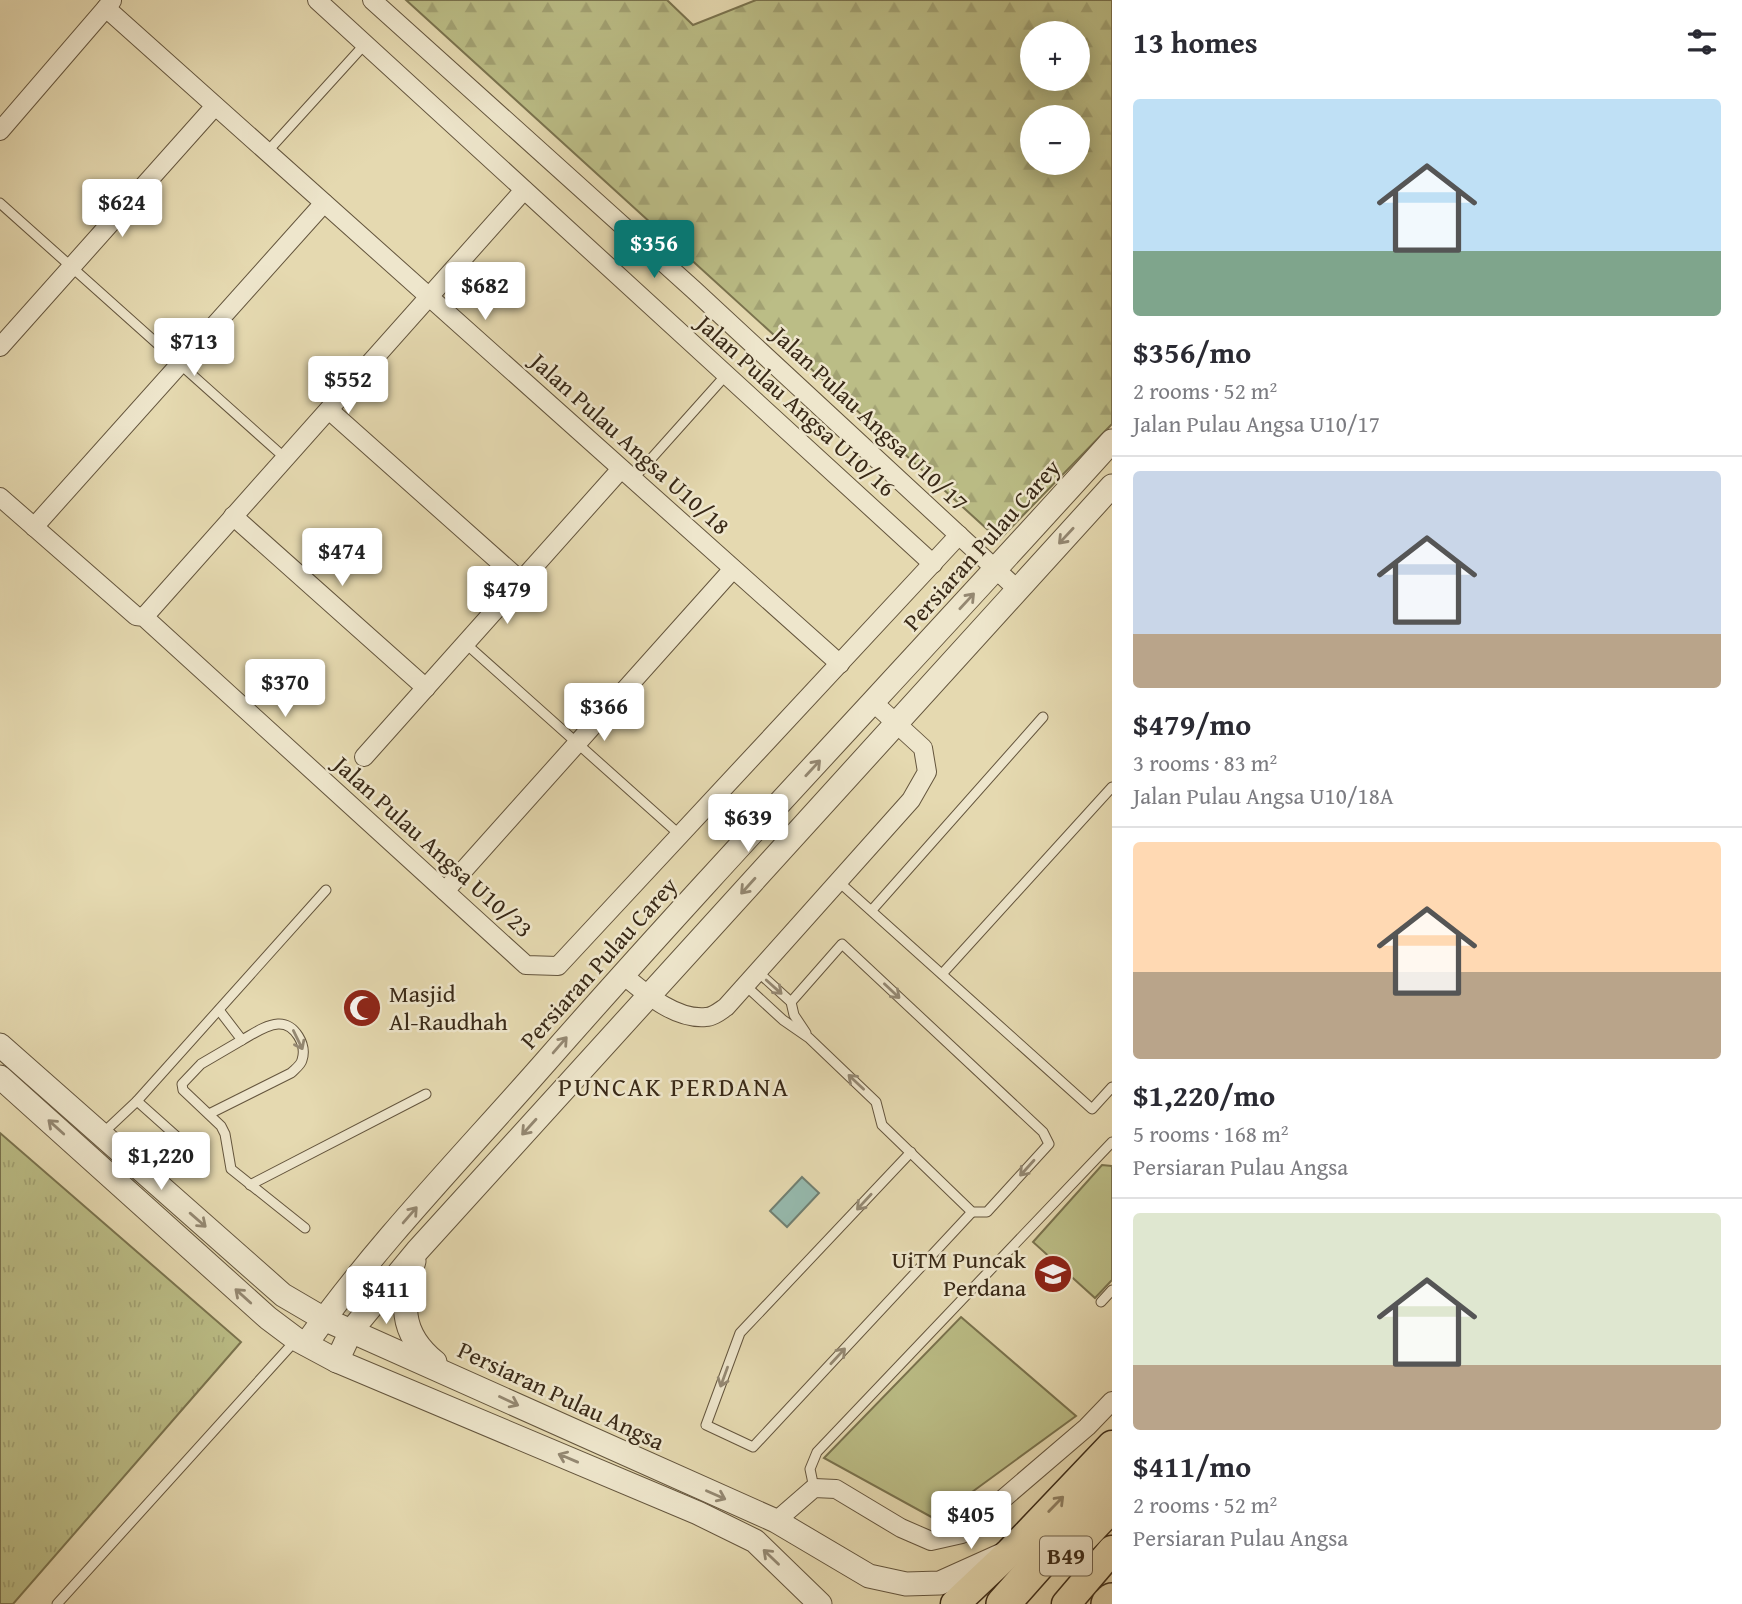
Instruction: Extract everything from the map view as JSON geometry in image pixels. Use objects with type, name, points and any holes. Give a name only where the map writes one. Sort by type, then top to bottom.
[{"type":"highway","points":[[1003,1604],[1112,1481]]},
{"type":"highway","points":[[1108,1604],[1112,1600]]},
{"type":"main road","name":"B49","points":[[956,1604],[1010,1552],[1112,1445]]},
{"type":"main road","name":"B49","points":[[1021,1604],[1112,1508]]},
{"type":"main road","name":"B49","points":[[1066,1604],[1112,1550]]},
{"type":"street","name":"Jalan Pulau Angsa U10/16","points":[[317,0],[933,564]]},
{"type":"street","name":"Jalan Pulau Angsa U10/17","points":[[372,0],[694,290],[960,535],[558,966]]},
{"type":"street","points":[[0,131],[109,4]]},
{"type":"street","name":"Jalan Pulau Angsa U10/18","points":[[109,4],[215,106],[840,664]]},
{"type":"street","points":[[0,347],[215,106]]},
{"type":"street","points":[[144,617],[524,190]]},
{"type":"street","points":[[34,527],[324,203]]},
{"type":"street","points":[[329,410],[521,581]]},
{"type":"street","name":"Persiaran Pulau Carey","points":[[301,1342],[324,1319],[365,1267],[622,974],[874,703],[1112,441]]},
{"type":"street","points":[[364,757],[521,581],[627,474]]},
{"type":"street","points":[[337,1361],[351,1331],[417,1251],[1112,486]]},
{"type":"street","name":"Jalan Pulau Angsa U10/23","points":[[0,497],[136,616],[144,617],[526,965],[558,966]]},
{"type":"street","points":[[233,516],[426,688]]},
{"type":"street","points":[[960,535],[1017,589]]},
{"type":"street","points":[[445,891],[733,569]]},
{"type":"street","points":[[622,974],[648,996],[685,1016],[709,1017],[726,1007],[911,800],[927,772],[923,748],[874,703]]},
{"type":"street","name":"Persiaran Pulau Angsa","points":[[0,1045],[283,1295],[324,1319],[776,1521],[869,1576],[906,1584],[940,1583],[1010,1552]]},
{"type":"street","name":"Persiaran Pulau Angsa","points":[[0,1077],[268,1318],[301,1342],[337,1361],[698,1513],[755,1541],[820,1604]]},
{"type":"street","points":[[417,1251],[407,1286],[406,1316],[415,1343],[447,1372]]},
{"type":"street","points":[[283,1295],[313,1297],[326,1292],[365,1267]]},
{"type":"street","points":[[776,1521],[814,1488],[836,1489],[901,1528],[931,1541],[962,1534],[1087,1427],[1112,1401]]},
{"type":"lane","points":[[267,152],[366,44]]},
{"type":"lane","points":[[0,203],[285,458]]},
{"type":"lane","points":[[627,474],[726,375]]},
{"type":"lane","points":[[466,643],[680,835]]},
{"type":"lane","points":[[872,910],[1043,717]]},
{"type":"lane","points":[[942,974],[1112,787]]},
{"type":"lane","points":[[839,882],[1092,1109],[1112,1087]]},
{"type":"lane","points":[[102,1135],[137,1101],[326,890]]},
{"type":"lane","points":[[752,979],[783,1020],[809,1038],[876,1102],[882,1125],[972,1212],[987,1212],[1049,1144],[1042,1132],[842,944],[791,1002]]},
{"type":"lane","points":[[752,979],[791,1002],[794,1015],[809,1038]]},
{"type":"lane","points":[[219,1010],[242,1040]]},
{"type":"lane","points":[[209,1114],[292,1073],[302,1063],[304,1048],[294,1030],[282,1024],[268,1026],[201,1064],[182,1084],[187,1097],[221,1126],[231,1169],[305,1228]]},
{"type":"lane","points":[[250,1185],[426,1094]]},
{"type":"lane","points":[[137,1101],[193,1151]]},
{"type":"lane","points":[[814,1488],[810,1469],[817,1452],[1111,1144]]},
{"type":"lane","points":[[911,1152],[740,1333],[706,1425],[753,1447],[972,1212]]},
{"type":"lane","points":[[1101,1302],[1112,1290]]},
{"type":"lane","points":[[57,1604],[301,1342]]},
{"type":"green space","points":[[406,0],[667,0],[693,25],[756,0],[1112,0],[1112,424],[999,540]]},
{"type":"green space","points":[[0,1133],[241,1342],[13,1604],[0,1604]]},
{"type":"green space","points":[[1102,1165],[1112,1166],[1112,1280],[1095,1298],[1033,1242]]},
{"type":"green space","points":[[961,1317],[1076,1416],[935,1519],[824,1458]]},
{"type":"water","points":[[802,1177],[819,1193],[787,1227],[770,1211]]},
{"type":"place","name":"Masjid Al-Raudhah","points":[[362,1008]]},
{"type":"place","name":"UiTM Puncak Perdana","points":[[1053,1274]]},
{"type":"district","name":"PUNCAK PERDANA","points":[[674,1087]]}]
